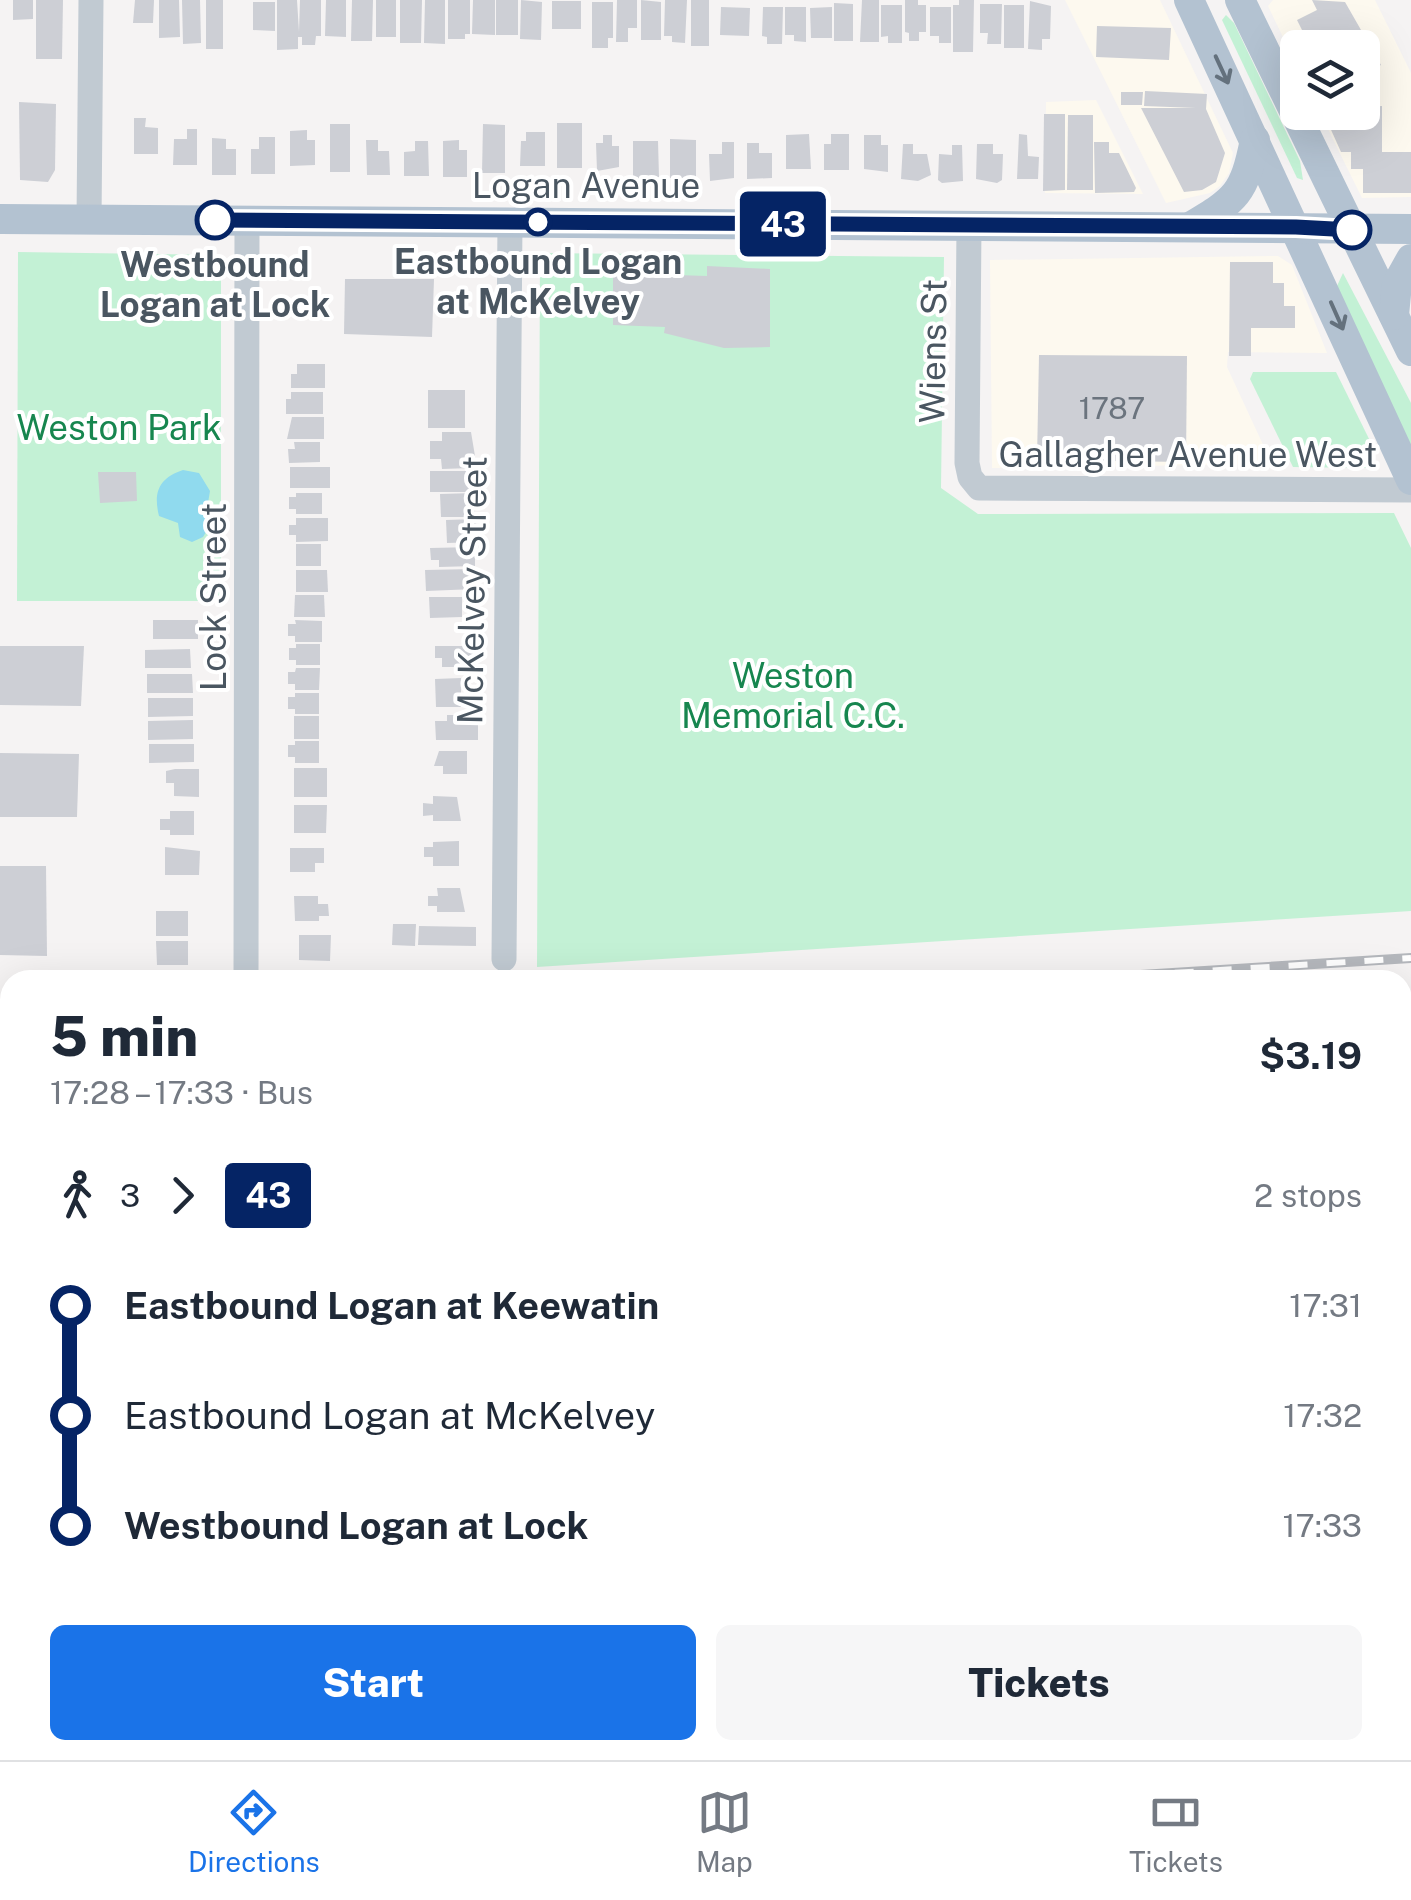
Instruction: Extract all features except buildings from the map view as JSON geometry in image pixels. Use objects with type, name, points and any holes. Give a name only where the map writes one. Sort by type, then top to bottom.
[{"type":"main road","points":[[1189,0],[1411,480]]},
{"type":"main road","points":[[1240,0],[1411,351]]},
{"type":"main road","points":[[1190,227],[1229,202],[1243,187],[1255,140]]},
{"type":"main road","name":"Logan Avenue","points":[[0,219],[1411,230]]},
{"type":"main road","points":[[1394,318],[1397,284],[1411,260]]},
{"type":"street","points":[[89,220],[90,0]]},
{"type":"street","name":"Lock Street","points":[[246,970],[247,221]]},
{"type":"street","name":"McKelvey Street","points":[[504,959],[510,222]]},
{"type":"street","name":"Wiens St","points":[[969,225],[970,477]]},
{"type":"street","name":"Gallagher Avenue West","points":[[970,477],[980,488],[1411,490]]},
{"type":"shaded area","points":[[1065,0],[1160,0],[1233,153],[1229,173],[1220,186],[1210,193],[1166,203]]},
{"type":"shaded area","points":[[1273,0],[1375,0],[1411,73],[1411,197],[1362,198],[1328,130],[1380,130],[1380,30],[1280,31],[1268,6]]},
{"type":"shaded area","points":[[1096,100],[1143,194],[1045,193],[1046,102]]},
{"type":"shaded area","points":[[1278,256],[1292,265],[1327,353],[1228,352],[1227,367],[1272,464],[992,468],[990,260]]},
{"type":"green space","points":[[1226,15],[1234,23],[1280,119],[1280,130],[1285,130],[1300,161],[1303,180],[1297,178],[1222,20]]},
{"type":"green space","name":"Weston Park","points":[[18,252],[221,255],[221,601],[17,601]]},
{"type":"green space","name":"Weston Memorial C.C.","points":[[540,253],[944,257],[941,488],[978,514],[1394,513],[1411,548],[1411,911],[537,967]]},
{"type":"green space","points":[[1343,273],[1411,403],[1411,456],[1337,286]]},
{"type":"green space","points":[[1253,372],[1336,372],[1375,451],[1367,468],[1293,467],[1250,379]]},
{"type":"water","points":[[183,470],[199,473],[210,491],[206,515],[209,527],[203,537],[192,542],[180,537],[178,523],[159,516],[157,507],[163,482]]},
{"type":"railway","points":[[1220,970],[1411,958]]},
{"type":"bus line","name":"43","points":[[215,220],[1352,230]]},
{"type":"place","name":"Westbound Logan at Lock","points":[[215,220]]},
{"type":"place","name":"Eastbound Logan at McKelvey","points":[[538,222]]}]
